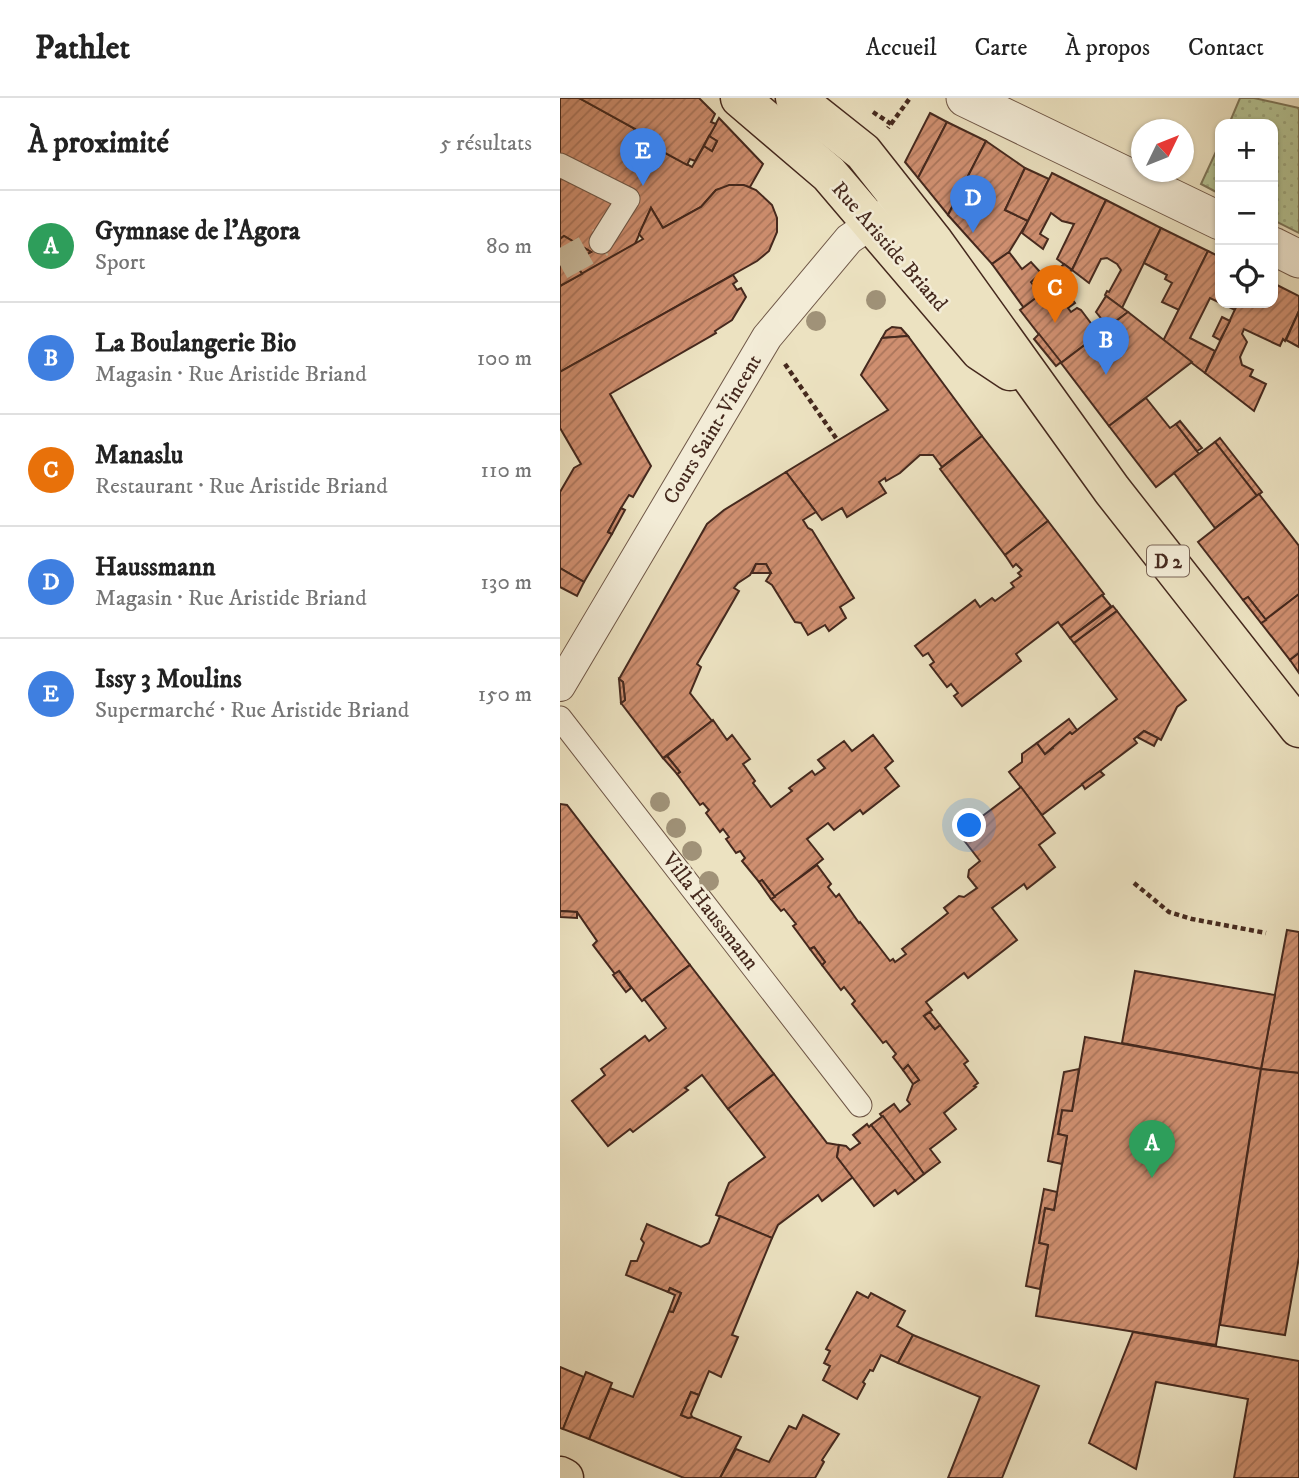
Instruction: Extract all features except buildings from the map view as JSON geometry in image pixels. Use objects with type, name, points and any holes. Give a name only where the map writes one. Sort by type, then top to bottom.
[{"type":"main road","name":"Rue Aristide Briand","points":[[740,98],[829,174],[934,242],[1112,490],[1299,728]]},
{"type":"main road","name":"Rue Aristide Briand","points":[[795,98],[863,152],[886,213]]},
{"type":"street","points":[[965,98],[1215,219]]},
{"type":"street","points":[[560,164],[628,199],[601,242]]},
{"type":"street","name":"Cours Saint-Vincent","points":[[560,686],[767,337],[849,239],[886,213]]},
{"type":"street","points":[[1278,248],[1299,259]]},
{"type":"street","name":"Villa Haussmann","points":[[560,718],[860,1105]]},
{"type":"path","points":[[891,124],[910,98]]},
{"type":"path","points":[[767,337],[838,441]]},
{"type":"path","points":[[1134,883],[1169,912],[1266,933]]},
{"type":"green space","points":[[1240,98],[1254,98],[1299,108],[1299,233],[1278,222],[1278,119],[1231,119]]},
{"type":"green space","points":[[1215,154],[1215,191],[1201,184]]},
{"type":"tunnel","points":[[560,265],[601,242]]},
{"type":"place","name":"Issy 3 Moulins","points":[[643,186]]},
{"type":"place","name":"Haussmann","points":[[973,233]]},
{"type":"place","name":"Manaslu","points":[[1055,323]]},
{"type":"place","name":"La Boulangerie Bio","points":[[1106,375]]},
{"type":"place","name":"Gymnase de l'Agora","points":[[1152,1178]]}]
